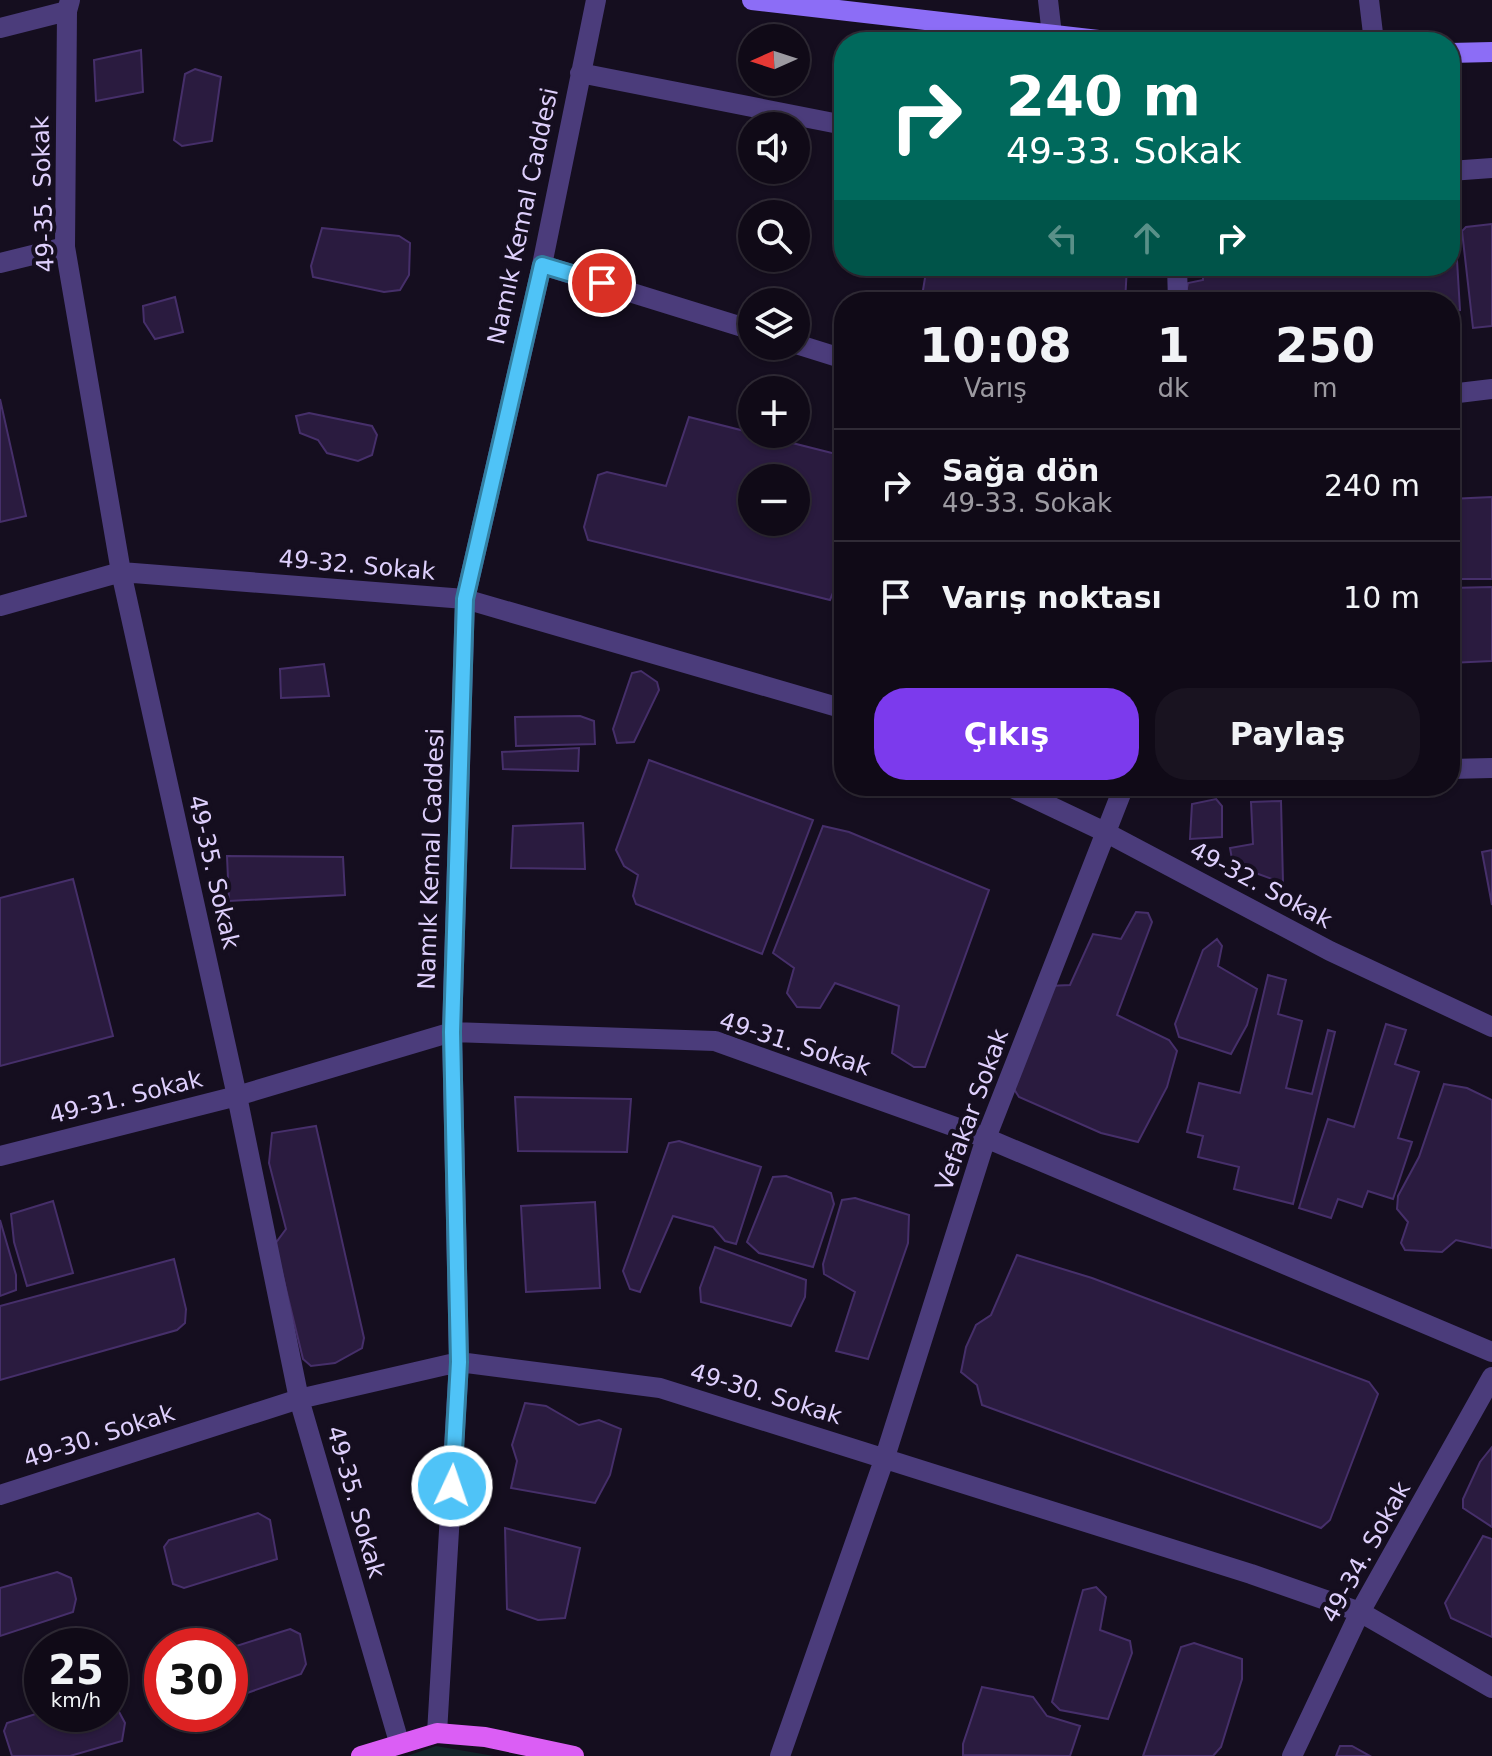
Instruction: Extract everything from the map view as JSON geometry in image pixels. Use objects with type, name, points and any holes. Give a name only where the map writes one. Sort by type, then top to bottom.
[{"type":"main road","points":[[752,0],[1026,32]]},
{"type":"main road","points":[[1460,53],[1492,52]]},
{"type":"main road","points":[[361,1756],[437,1733],[485,1737],[574,1756]]},
{"type":"street","name":"Namık Kemal Caddesi","points":[[437,1733],[459,1362],[452,1032],[465,599],[542,265],[596,0]]},
{"type":"street","points":[[1048,0],[1052,32]]},
{"type":"street","points":[[1369,0],[1373,32]]},
{"type":"street","points":[[0,28],[69,5]]},
{"type":"street","name":"49-35. Sokak","points":[[69,5],[65,247],[121,572],[237,1096],[299,1399],[399,1742]]},
{"type":"street","points":[[580,73],[834,123]]},
{"type":"street","points":[[1460,170],[1492,168]]},
{"type":"street","points":[[0,263],[65,247]]},
{"type":"street","points":[[542,265],[738,326]]},
{"type":"street","points":[[810,348],[834,356]]},
{"type":"street","points":[[1460,393],[1492,389]]},
{"type":"street","name":"49-32. Sokak","points":[[0,606],[121,572],[465,599],[834,706]]},
{"type":"street","points":[[1460,769],[1492,768]]},
{"type":"street","name":"49-32. Sokak","points":[[1029,796],[1105,832],[1330,951],[1492,1027]]},
{"type":"street","name":"Vefakar Sokak","points":[[780,1756],[885,1457],[986,1138],[1120,796]]},
{"type":"street","name":"49-31. Sokak","points":[[0,1156],[237,1096],[452,1032],[715,1041],[986,1138],[1492,1352]]},
{"type":"street","name":"49-30. Sokak","points":[[0,1495],[299,1399],[459,1362],[660,1388],[885,1457],[1360,1612],[1492,1688]]},
{"type":"street","name":"49-34. Sokak","points":[[1292,1756],[1360,1612],[1492,1377]]},
{"type":"green space","points":[[436,1746],[494,1756],[407,1756]]},
{"type":"building","points":[[141,50],[143,92],[96,101],[94,60]]},
{"type":"building","points":[[195,69],[221,77],[212,141],[182,146],[174,140],[185,74]]},
{"type":"building","points":[[1492,224],[1492,326],[1473,328],[1462,231],[1466,227]]},
{"type":"building","points":[[322,228],[399,236],[410,243],[409,275],[400,290],[384,292],[313,277],[311,266]]},
{"type":"building","points":[[925,276],[1126,276],[1126,292],[923,292]]},
{"type":"building","points":[[1203,276],[1458,276],[1459,292],[1186,292],[1188,283],[1203,280]]},
{"type":"building","points":[[175,297],[183,332],[155,339],[144,322],[143,306]]},
{"type":"building","points":[[0,399],[26,516],[0,522]]},
{"type":"building","points":[[309,413],[372,426],[377,435],[372,455],[358,461],[327,453],[318,440],[300,433],[296,416]]},
{"type":"building","points":[[689,417],[738,429],[738,448],[810,447],[834,453],[834,590],[830,600],[588,540],[584,527],[598,475],[607,472],[666,486]]},
{"type":"building","points":[[1492,497],[1492,579],[1460,579],[1460,499]]},
{"type":"building","points":[[1492,587],[1492,661],[1460,663],[1460,588]]},
{"type":"building","points":[[324,664],[329,696],[281,698],[280,669]]},
{"type":"building","points":[[641,671],[657,682],[659,690],[634,742],[617,743],[613,729],[632,673]]},
{"type":"building","points":[[580,716],[594,721],[595,744],[516,746],[515,717]]},
{"type":"building","points":[[579,748],[578,771],[503,769],[502,752]]},
{"type":"building","points":[[649,760],[813,820],[762,954],[636,904],[633,896],[638,875],[624,866],[616,850]]},
{"type":"building","points":[[1216,799],[1222,806],[1222,837],[1190,839],[1192,804]]},
{"type":"building","points":[[1281,801],[1283,883],[1253,872],[1232,859],[1230,848],[1253,844],[1251,802]]},
{"type":"building","points":[[583,823],[585,869],[511,868],[513,826]]},
{"type":"building","points":[[823,826],[849,832],[989,890],[925,1067],[914,1067],[892,1053],[899,1006],[835,983],[820,1008],[797,1007],[787,993],[794,968],[773,953]]},
{"type":"building","points":[[1492,850],[1492,905],[1482,852]]},
{"type":"building","points":[[227,856],[343,857],[345,895],[229,901]]},
{"type":"building","points":[[73,879],[113,1036],[0,1066],[0,898]]},
{"type":"building","points":[[1136,912],[1148,913],[1152,922],[1117,1015],[1169,1040],[1177,1051],[1167,1087],[1138,1142],[1101,1133],[1019,1097],[1010,1083],[1048,986],[1070,985],[1093,934],[1121,939]]},
{"type":"building","points":[[1217,939],[1222,946],[1218,966],[1257,989],[1247,1025],[1231,1054],[1179,1037],[1175,1024],[1203,950]]},
{"type":"building","points":[[1268,975],[1286,980],[1278,1014],[1302,1021],[1286,1088],[1312,1094],[1328,1030],[1335,1032],[1293,1204],[1234,1189],[1239,1167],[1198,1157],[1203,1136],[1187,1132],[1199,1083],[1240,1093]]},
{"type":"building","points":[[1386,1024],[1406,1030],[1395,1064],[1419,1072],[1398,1138],[1412,1142],[1393,1199],[1368,1191],[1362,1207],[1338,1199],[1331,1218],[1299,1208],[1328,1119],[1354,1127]]},
{"type":"building","points":[[1444,1084],[1467,1088],[1492,1100],[1492,1248],[1456,1240],[1442,1252],[1405,1250],[1401,1243],[1408,1222],[1397,1209],[1398,1196],[1419,1157]]},
{"type":"building","points":[[515,1097],[631,1099],[627,1152],[518,1151]]},
{"type":"building","points":[[316,1126],[364,1338],[362,1348],[335,1363],[311,1366],[303,1359],[275,1244],[286,1229],[269,1163],[272,1133]]},
{"type":"building","points":[[679,1141],[761,1167],[736,1244],[725,1241],[713,1227],[673,1216],[640,1292],[630,1289],[623,1271],[669,1143]]},
{"type":"building","points":[[786,1176],[831,1193],[834,1204],[813,1267],[759,1253],[747,1242],[773,1177]]},
{"type":"building","points":[[855,1198],[909,1215],[908,1243],[868,1359],[836,1351],[855,1292],[824,1274],[823,1264],[842,1200]]},
{"type":"building","points":[[53,1201],[73,1273],[27,1286],[14,1242],[11,1214]]},
{"type":"building","points":[[595,1202],[600,1288],[526,1292],[521,1206]]},
{"type":"building","points":[[0,1220],[16,1275],[16,1290],[0,1296]]},
{"type":"building","points":[[715,1247],[806,1280],[805,1297],[791,1326],[701,1302],[700,1288]]},
{"type":"building","points":[[1017,1255],[1092,1278],[1369,1382],[1378,1394],[1330,1520],[1321,1528],[982,1405],[977,1385],[961,1372],[966,1347],[976,1325],[991,1315]]},
{"type":"building","points":[[174,1259],[186,1309],[185,1323],[177,1330],[0,1380],[0,1306]]},
{"type":"building","points":[[525,1403],[546,1406],[579,1425],[599,1420],[621,1429],[610,1475],[595,1503],[511,1488],[517,1461],[512,1445]]},
{"type":"building","points":[[1492,1447],[1492,1527],[1463,1508],[1463,1499],[1480,1462]]},
{"type":"building","points":[[258,1513],[270,1520],[277,1559],[184,1588],[173,1584],[164,1547],[169,1540]]},
{"type":"building","points":[[505,1528],[580,1548],[565,1618],[538,1620],[507,1609]]},
{"type":"building","points":[[1483,1536],[1492,1539],[1492,1637],[1451,1618],[1445,1603]]},
{"type":"building","points":[[57,1572],[71,1578],[76,1599],[73,1612],[0,1636],[0,1588]]},
{"type":"building","points":[[1096,1587],[1106,1597],[1100,1630],[1130,1641],[1132,1653],[1108,1719],[1060,1710],[1052,1702],[1083,1590]]},
{"type":"building","points":[[290,1629],[300,1634],[306,1664],[301,1674],[248,1693],[248,1642]]},
{"type":"building","points":[[1194,1643],[1242,1659],[1242,1679],[1221,1747],[1213,1756],[1143,1756],[1181,1647]]},
{"type":"building","points":[[982,1687],[1033,1697],[1047,1716],[1080,1726],[1070,1756],[963,1755],[963,1744]]},
{"type":"building","points":[[24,1718],[24,1732],[124,1732],[122,1741],[70,1756],[12,1756],[4,1731],[7,1723]]},
{"type":"building","points":[[1340,1746],[1352,1746],[1370,1756],[1336,1756]]},
{"type":"route","points":[[452,1486],[459,1362],[452,1032],[465,599],[542,265],[602,283]]}]
